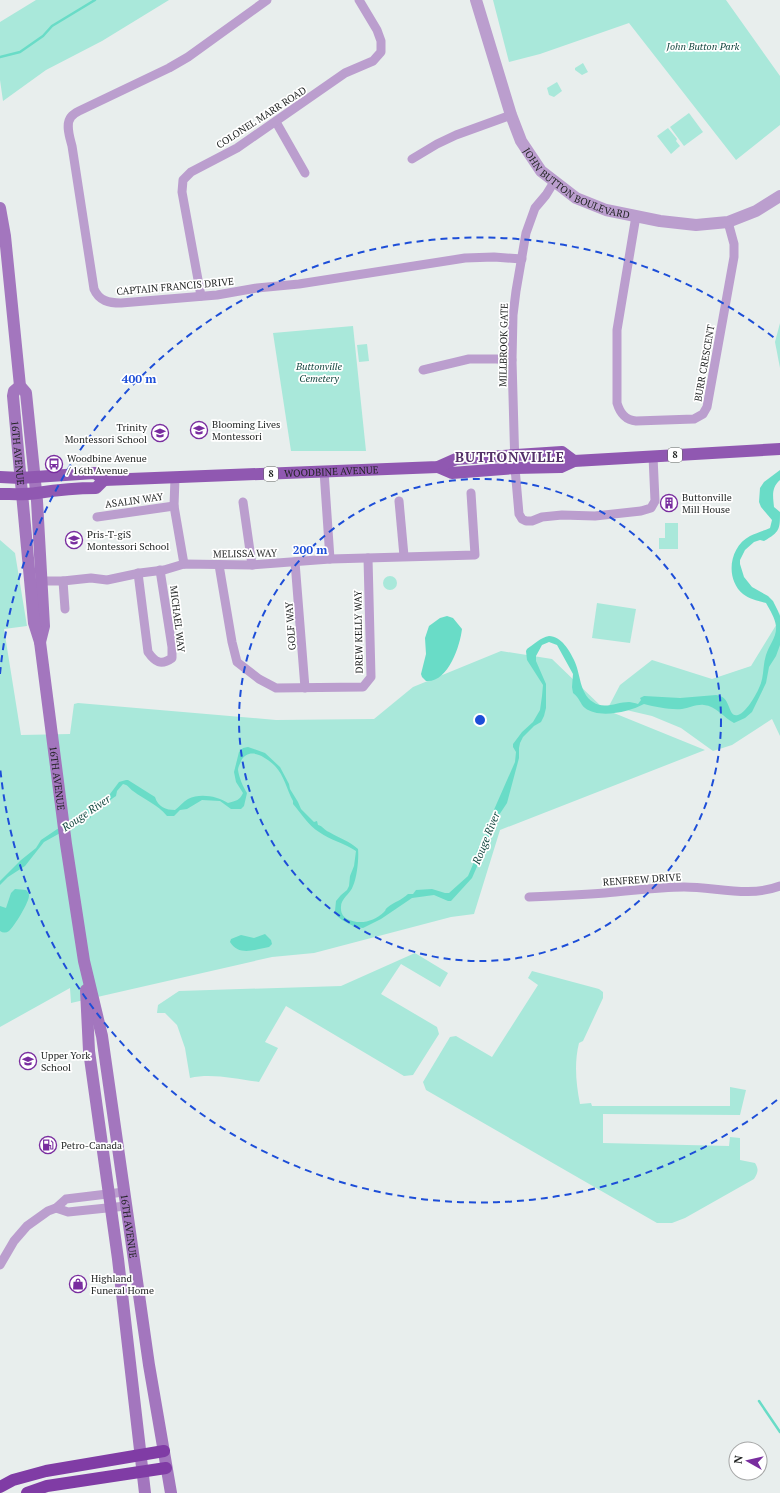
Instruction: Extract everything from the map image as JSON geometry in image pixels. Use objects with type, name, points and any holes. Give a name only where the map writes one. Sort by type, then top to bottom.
[{"type":"highway","points":[[0,1487],[13,1480],[46,1471],[164,1451]]},
{"type":"highway","points":[[27,1493],[47,1486],[166,1468]]},
{"type":"main road","name":"16TH AVENUE","points":[[0,208],[6,248],[20,386],[26,393],[37,493],[44,626],[40,642]]},
{"type":"main road","name":"16TH AVENUE","points":[[20,386],[13,394],[34,623],[40,642],[66,844],[84,961],[102,1036],[149,1365],[171,1493]]},
{"type":"main road","name":"WOODBINE AVENUE","points":[[438,467],[452,473],[515,468],[561,467],[574,461],[778,450]]},
{"type":"main road","name":"WOODBINE AVENUE","points":[[0,477],[20,478],[95,473],[104,480],[438,467],[456,459],[562,452],[574,461]]},
{"type":"main road","name":"WOODBINE AVENUE","points":[[0,494],[22,494],[80,488],[96,488],[104,480]]},
{"type":"main road","name":"16TH AVENUE","points":[[84,961],[89,1051],[110,1194],[145,1493]]},
{"type":"street","name":"CAPTAIN FRANCIS DRIVE","points":[[267,0],[188,57],[169,68],[79,111],[71,117],[69,121],[69,135],[94,289],[97,296],[113,303],[121,303],[233,293],[257,288],[299,284],[464,258],[494,257],[522,259]]},
{"type":"street","name":"COLONEL MARR ROAD","points":[[201,296],[182,192],[183,180],[191,172],[237,148],[345,73],[373,61],[380,52],[381,41],[377,30],[358,0]]},
{"type":"street","name":"JOHN BUTTON BOULEVARD","points":[[476,0],[511,115],[521,142],[541,171],[576,198],[606,210],[660,221],[696,224],[728,222],[756,211],[780,196]]},
{"type":"street","points":[[412,159],[456,135],[511,115]]},
{"type":"street","points":[[276,122],[305,173]]},
{"type":"street","name":"MILLBROOK GATE","points":[[554,182],[546,195],[535,208],[526,233],[513,315],[512,360],[515,468],[519,514],[522,519],[532,521],[542,517],[562,515],[594,516],[641,511],[651,508],[655,501],[653,456]]},
{"type":"street","name":"BURR CRESCENT","points":[[636,216],[616,342],[617,402],[620,412],[629,420],[636,421],[694,418],[703,414],[707,407],[734,258],[734,244],[728,222]]},
{"type":"street","points":[[423,370],[469,359],[512,360]]},
{"type":"street","points":[[324,471],[330,560]]},
{"type":"street","points":[[175,478],[174,506],[184,564]]},
{"type":"street","name":"MELISSA WAY","points":[[42,581],[63,581],[91,578],[107,580],[138,573],[164,570],[184,564],[252,565],[404,556],[475,555],[471,493]]},
{"type":"street","points":[[399,501],[404,556]]},
{"type":"street","points":[[243,502],[252,565]]},
{"type":"street","name":"ASALIN WAY","points":[[97,517],[174,506]]},
{"type":"street","name":"DREW KELLY WAY","points":[[218,565],[237,662],[259,679],[276,688],[363,687],[371,677],[368,558]]},
{"type":"street","name":"GOLF WAY","points":[[295,562],[305,688]]},
{"type":"street","name":"MICHAEL WAY","points":[[138,573],[148,652],[153,659],[160,662],[166,662],[172,658],[172,647],[160,570]]},
{"type":"street","points":[[63,581],[65,609]]},
{"type":"street","name":"RENFREW DRIVE","points":[[529,897],[602,893],[669,887],[756,892],[768,891],[780,886]]},
{"type":"street","points":[[0,1265],[14,1241],[27,1226],[56,1208],[66,1199],[124,1192]]},
{"type":"street","points":[[56,1208],[68,1212],[126,1206]]},
{"type":"green space","points":[[36,0],[169,0],[102,41],[46,70],[3,101],[0,80],[0,22]]},
{"type":"green space","name":"John Button Park","points":[[493,0],[726,0],[780,76],[780,125],[736,160],[629,23],[540,54],[509,62]]},
{"type":"green space","points":[[583,63],[588,72],[582,75],[575,70],[575,68]]},
{"type":"green space","points":[[557,82],[562,91],[554,97],[549,95],[547,88]]},
{"type":"green space","points":[[689,113],[703,132],[684,146],[670,127]]},
{"type":"green space","points":[[668,128],[677,139],[676,141],[680,146],[671,154],[657,136]]},
{"type":"green space","points":[[780,323],[780,368],[775,342]]},
{"type":"green space","name":"Buttonville Cemetery","points":[[353,326],[366,451],[291,451],[273,333]]},
{"type":"green space","points":[[367,344],[369,361],[359,362],[357,345]]},
{"type":"green space","points":[[665,523],[678,523],[678,549],[659,549],[659,538],[665,538]]},
{"type":"green space","points":[[0,540],[15,553],[27,626],[4,629],[21,735],[70,734],[74,704],[78,703],[276,720],[374,719],[413,687],[501,651],[552,659],[604,709],[705,750],[500,830],[474,914],[451,917],[314,953],[272,957],[71,1003],[70,988],[0,1027]]},
{"type":"green space","points":[[390,576],[395,578],[397,583],[395,588],[390,590],[385,588],[383,583],[385,578]]},
{"type":"green space","points":[[597,603],[636,609],[630,643],[592,638]]},
{"type":"green space","points":[[780,612],[780,736],[772,719],[732,745],[713,751],[681,728],[652,716],[609,706],[620,685],[652,660],[712,679],[751,666],[778,622]]},
{"type":"green space","points":[[415,953],[448,973],[440,987],[401,964],[381,994],[437,1027],[439,1034],[413,1075],[404,1076],[286,1006],[265,1042],[278,1048],[259,1082],[215,1076],[190,1078],[185,1048],[177,1025],[165,1013],[157,1013],[158,1005],[179,991],[341,986]]},
{"type":"green space","points":[[532,971],[599,989],[603,992],[603,998],[583,1041],[579,1043],[577,1051],[576,1074],[580,1104],[591,1103],[592,1106],[730,1106],[730,1087],[746,1090],[740,1115],[603,1114],[603,1143],[729,1146],[730,1137],[740,1138],[740,1160],[755,1163],[758,1171],[754,1179],[685,1218],[672,1223],[657,1223],[426,1090],[423,1082],[450,1037],[456,1036],[492,1057],[538,985],[528,978]]},
{"type":"water","name":"Rouge River","points":[[780,470],[780,480],[775,486],[773,496],[774,507],[780,512],[778,530],[764,541],[760,540],[754,542],[745,550],[740,560],[744,577],[752,587],[768,596],[773,601],[780,616],[780,645],[776,656],[769,667],[766,683],[752,712],[745,718],[734,723],[716,710],[704,705],[677,709],[644,704],[622,712],[606,714],[591,711],[583,706],[573,693],[573,674],[557,645],[549,642],[542,645],[536,656],[536,661],[546,684],[546,708],[544,716],[541,722],[534,726],[523,737],[520,743],[519,758],[507,803],[497,818],[491,836],[483,849],[472,878],[451,901],[434,895],[412,898],[381,919],[363,928],[355,927],[342,920],[337,916],[335,911],[336,901],[349,886],[356,851],[323,835],[311,826],[293,804],[281,774],[267,759],[258,754],[248,754],[241,761],[238,768],[240,779],[247,793],[244,806],[241,809],[231,809],[220,801],[202,800],[187,809],[180,810],[174,816],[167,816],[155,805],[123,784],[117,791],[116,796],[93,812],[90,819],[90,815],[88,814],[82,821],[44,842],[25,866],[8,877],[0,885],[0,881],[21,860],[36,848],[41,840],[87,809],[107,798],[119,782],[128,780],[155,797],[160,806],[168,809],[175,810],[188,799],[198,796],[214,797],[228,803],[237,800],[243,793],[236,782],[234,772],[239,752],[243,748],[248,747],[265,753],[280,767],[301,809],[314,822],[317,821],[318,825],[358,849],[357,868],[352,889],[341,905],[343,915],[346,918],[356,922],[366,922],[376,918],[390,905],[408,894],[413,894],[416,890],[432,889],[449,893],[468,876],[477,850],[485,838],[493,812],[515,762],[516,752],[513,744],[522,732],[533,722],[540,710],[543,685],[527,660],[526,651],[540,639],[549,636],[557,638],[561,641],[570,652],[574,660],[585,694],[597,704],[606,706],[629,702],[638,704],[641,700],[640,698],[644,696],[680,698],[716,695],[725,699],[732,713],[735,715],[738,715],[745,710],[755,696],[761,683],[765,658],[774,637],[776,626],[766,603],[748,597],[737,588],[732,572],[732,564],[734,555],[743,541],[750,536],[770,528],[772,520],[761,507],[759,502],[760,488],[764,482]]},
{"type":"water","points":[[447,616],[453,618],[462,629],[459,645],[447,670],[434,680],[426,681],[421,674],[426,654],[425,638],[429,626],[440,618]]},
{"type":"water","points":[[15,889],[26,890],[29,894],[29,898],[11,929],[7,932],[2,932],[0,931],[0,906],[6,908],[11,893]]},
{"type":"water","points":[[265,934],[271,940],[272,944],[269,947],[243,951],[234,947],[230,942],[231,939],[241,935],[254,938]]},
{"type":"waterway","points":[[0,57],[20,52],[43,36],[52,26],[95,0]]},
{"type":"waterway","points":[[759,1401],[780,1432]]},
{"type":"place","name":"Blooming Lives Montessori","points":[[199,430]]},
{"type":"place","name":"Trinity Montessori School","points":[[160,433]]},
{"type":"place","name":"Woodbine Avenue / 16th Avenue","points":[[54,464]]},
{"type":"place","name":"Buttonville Mill House","points":[[669,503]]},
{"type":"place","name":"Pris-T-giS Montessori School","points":[[74,540]]},
{"type":"place","name":"Upper York School","points":[[28,1061]]},
{"type":"place","name":"Petro-Canada","points":[[48,1145]]},
{"type":"place","name":"Highland Funeral Home","points":[[78,1284]]},
{"type":"district","name":"BUTTONVILLE","points":[[510,457]]}]
